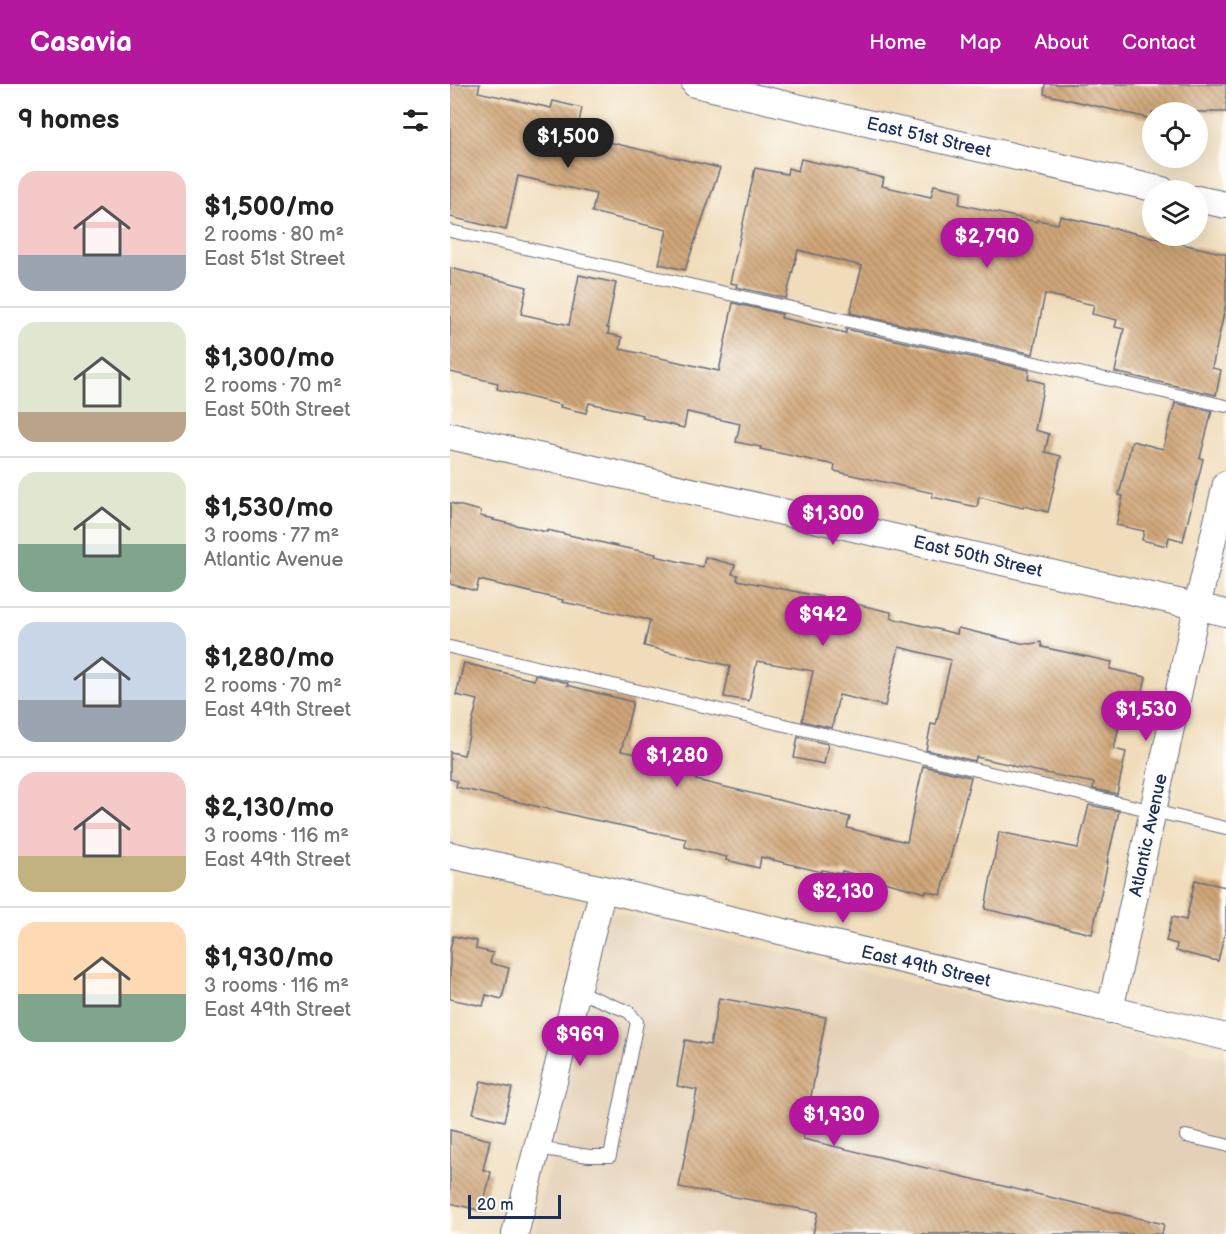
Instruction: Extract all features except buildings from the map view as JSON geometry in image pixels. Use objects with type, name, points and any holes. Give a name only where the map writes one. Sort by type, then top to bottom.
[{"type":"street","name":"East 51st Street","points":[[695,84],[1142,185]]},
{"type":"street","points":[[1208,201],[1226,205]]},
{"type":"street","name":"East 50th Street","points":[[450,436],[1226,613]]},
{"type":"street","name":"Atlantic Avenue","points":[[1110,1010],[1197,607],[1226,484]]},
{"type":"street","name":"East 49th Street","points":[[450,855],[1226,1037]]},
{"type":"street","points":[[515,1234],[603,890]]},
{"type":"lane","points":[[450,231],[1226,406]]},
{"type":"lane","points":[[450,647],[1226,828]]},
{"type":"lane","points":[[537,1148],[589,1156],[610,1156],[637,1022],[629,1012],[577,992]]},
{"type":"lane","points":[[1186,1136],[1226,1145]]},
{"type":"shaded area","points":[[605,910],[1226,1058],[1226,1234],[534,1234]]}]
